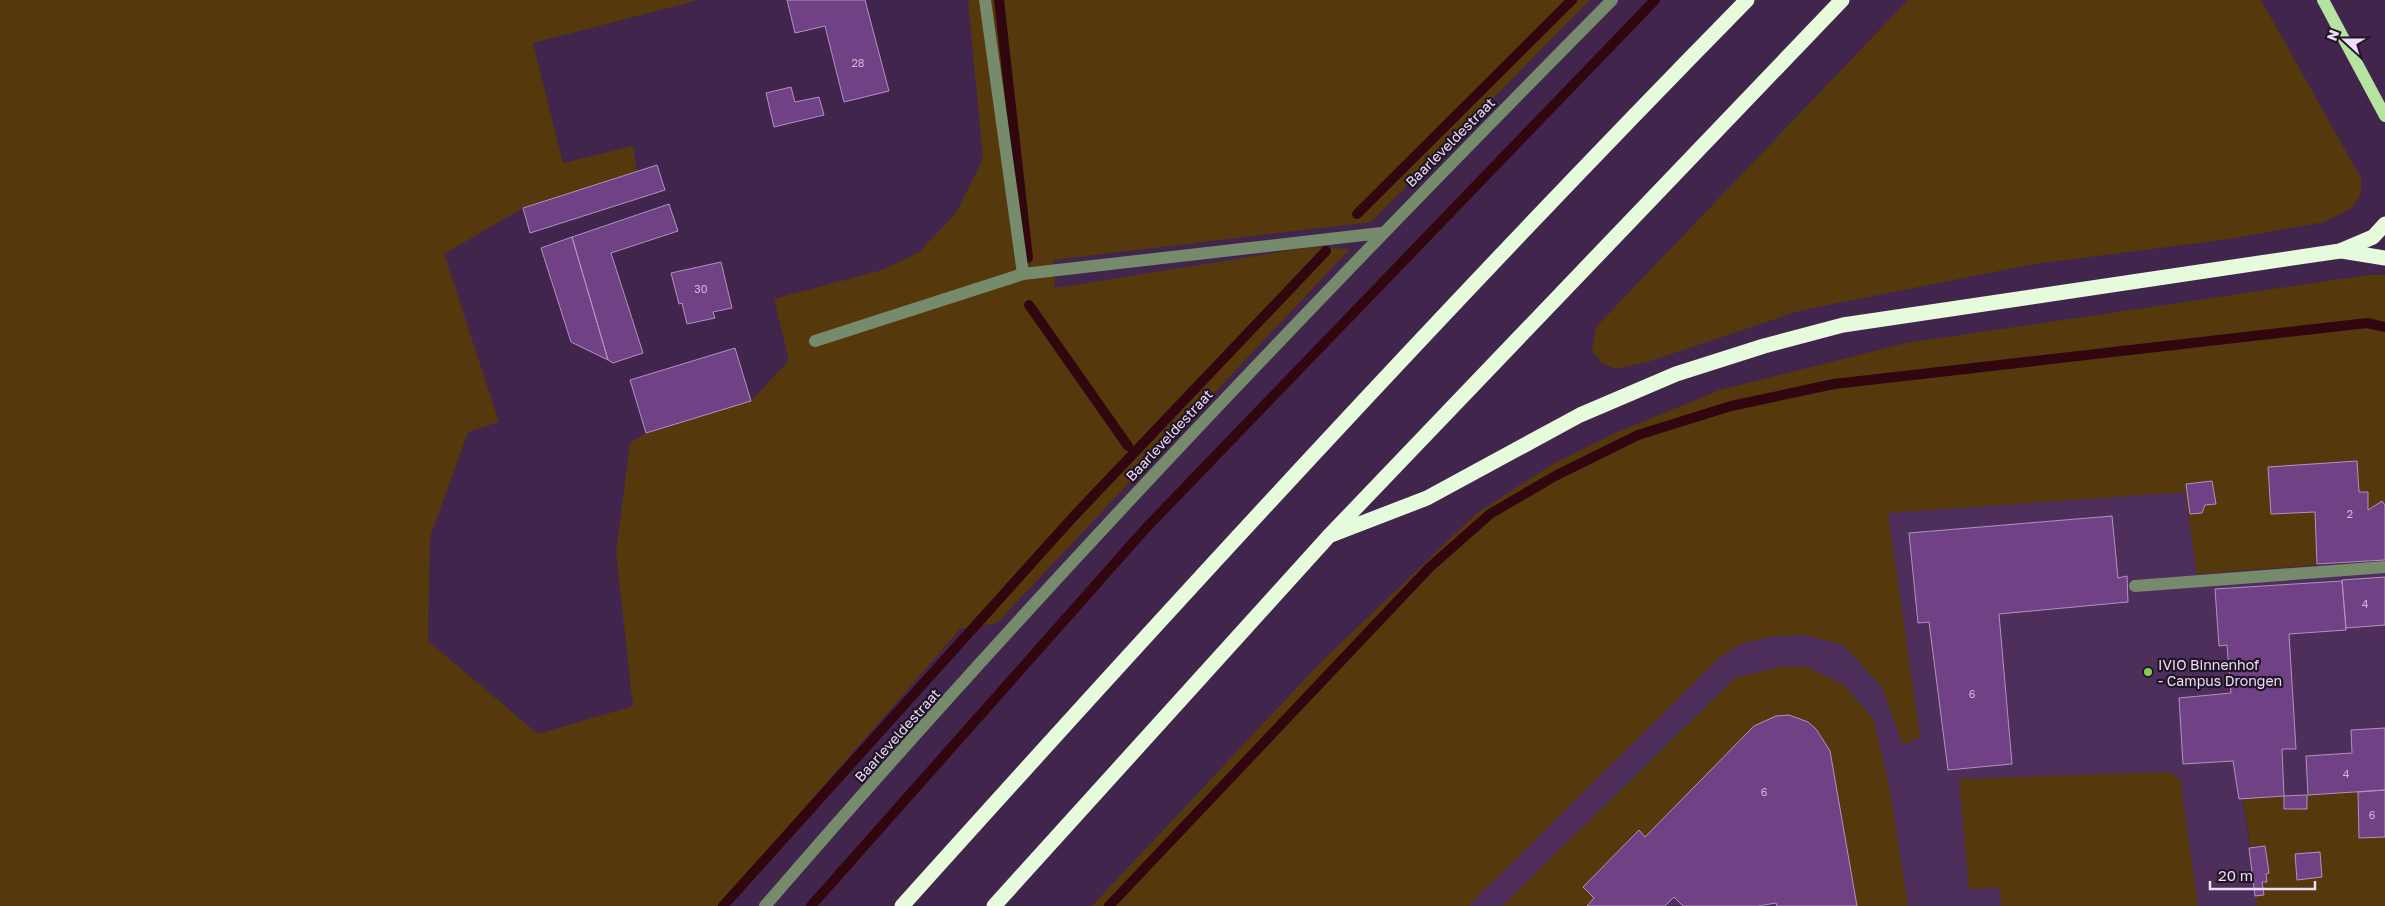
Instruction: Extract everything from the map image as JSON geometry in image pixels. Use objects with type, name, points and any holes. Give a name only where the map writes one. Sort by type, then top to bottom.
[{"type":"highway","points":[[902,906],[1138,642],[1609,141],[1748,0]]},
{"type":"highway","points":[[994,906],[1328,537],[1842,0]]},
{"type":"highway","points":[[1328,537],[1427,498],[1580,415],[1676,374],[1764,346],[1842,325],[2340,251],[2373,238],[2385,224]]},
{"type":"highway","points":[[2340,251],[2385,258]]},
{"type":"main road","points":[[2323,0],[2385,116]]},
{"type":"street","points":[[985,0],[1023,274]]},
{"type":"street","name":"Baarleveldestraat","points":[[765,906],[1130,499],[1381,233],[1612,0]]},
{"type":"street","points":[[815,341],[1023,274],[1381,233]]},
{"type":"street","points":[[2135,586],[2385,567]]},
{"type":"shaded area","points":[[0,0],[699,0],[533,43],[563,163],[633,146],[637,172],[523,208],[444,254],[499,422],[468,432],[430,537],[428,641],[538,734],[633,706],[616,552],[630,443],[646,433],[751,401],[789,360],[774,299],[882,270],[919,252],[956,213],[983,159],[968,0],[1590,0],[1371,222],[1053,260],[1055,288],[1312,247],[1350,249],[997,623],[960,629],[719,906],[0,906]]},
{"type":"shaded area","points":[[1908,0],[2261,0],[2361,178],[2361,194],[2353,207],[2324,222],[2223,240],[2034,264],[1802,310],[1647,362],[1615,369],[1602,363],[1592,351],[1596,327]]},
{"type":"shaded area","points":[[2368,275],[2385,275],[2385,506],[2368,511],[2367,492],[2316,510],[2317,565],[2197,574],[2185,492],[1888,513],[1920,737],[1903,745],[1882,687],[1843,645],[1805,635],[1772,636],[1741,644],[1720,657],[1468,906],[1092,906],[1319,664],[1477,513],[1553,464],[1615,433],[1720,390],[1906,343]]},
{"type":"shaded area","name":"IVIO Binnenhof - Campus Drongen","points":[[2174,417],[2198,574],[2385,561],[2385,790],[2243,800],[2257,906],[1468,906],[1720,657],[1741,644],[1772,636],[1805,635],[1843,645],[1882,687],[1903,745],[1920,737],[1888,513]]},
{"type":"shaded area","points":[[1783,666],[1807,667],[1844,685],[1873,718],[1890,790],[1908,906],[1856,906],[1830,751],[1816,729],[1808,723],[1799,718],[1778,717],[1754,726],[1645,837],[1639,831],[1587,906],[1502,906],[1735,678]]},
{"type":"shaded area","points":[[2170,772],[2180,779],[2198,906],[2001,906],[1999,887],[1969,890],[1959,779]]},
{"type":"shaded area","points":[[2358,792],[2359,838],[2385,837],[2385,906],[2257,906],[2255,896],[2264,894],[2262,883],[2266,883],[2264,873],[2269,872],[2265,846],[2250,846],[2243,799],[2284,796],[2284,810],[2307,809],[2307,795]],"holes":[[[2320,853],[2322,877],[2297,880],[2295,855]]]},
{"type":"building","points":[[787,0],[865,0],[889,91],[844,102],[825,26],[795,33]]},
{"type":"building","points":[[791,87],[795,102],[819,97],[824,115],[774,127],[766,93]]},
{"type":"building","points":[[657,165],[665,190],[530,233],[523,208]]},
{"type":"building","points":[[669,204],[678,231],[611,253],[643,353],[613,363],[608,360],[572,237]]},
{"type":"building","points":[[572,237],[608,360],[571,342],[541,248]]},
{"type":"building","points":[[721,262],[732,308],[713,312],[715,318],[687,324],[682,303],[679,304],[671,273]]},
{"type":"building","points":[[735,348],[751,401],[646,433],[630,380]]},
{"type":"building","points":[[2357,461],[2359,492],[2368,492],[2368,510],[2382,501],[2385,505],[2385,560],[2317,564],[2315,512],[2271,514],[2268,467]]},
{"type":"building","points":[[2212,481],[2216,504],[2205,505],[2202,513],[2190,514],[2186,484]]},
{"type":"building","points":[[2112,516],[2118,578],[2127,576],[2128,602],[1999,614],[2012,764],[1948,770],[1929,622],[1918,623],[1909,533]]},
{"type":"building","points":[[2385,577],[2385,625],[2346,628],[2342,580]]},
{"type":"building","points":[[2342,581],[2346,630],[2289,634],[2296,749],[2282,749],[2284,796],[2239,799],[2233,761],[2183,764],[2179,698],[2231,693],[2227,645],[2219,646],[2215,589]]},
{"type":"building","points":[[1789,715],[1808,722],[1816,729],[1830,751],[1857,906],[1777,906],[1776,903],[1758,906],[1683,906],[1674,897],[1665,906],[1587,906],[1594,898],[1583,887],[1639,830],[1645,837],[1754,726],[1776,716]]},
{"type":"building","points":[[2385,728],[2385,790],[2308,795],[2306,756],[2352,753],[2351,730]]},
{"type":"building","points":[[2385,790],[2385,837],[2359,838],[2358,792]]},
{"type":"building","points":[[2307,795],[2307,809],[2284,809],[2284,796]]},
{"type":"building","points":[[2265,846],[2269,873],[2266,874],[2267,882],[2262,882],[2264,895],[2255,896],[2249,848]]},
{"type":"building","points":[[2320,852],[2322,877],[2297,880],[2295,854]]},
{"type":"waterway","points":[[999,0],[1028,258]]},
{"type":"waterway","points":[[1357,214],[1572,0]]},
{"type":"waterway","points":[[811,906],[1146,528],[1655,0]]},
{"type":"waterway","points":[[723,906],[1074,516],[1326,251]]},
{"type":"waterway","points":[[1029,305],[1128,446]]},
{"type":"waterway","points":[[1109,906],[1430,567],[1490,514],[1555,476],[1638,435],[1731,406],[1834,384],[2367,323],[2385,327]]},
{"type":"place","name":"IVIO Binnenhof - Campus Drongen","points":[[2148,672]]}]
